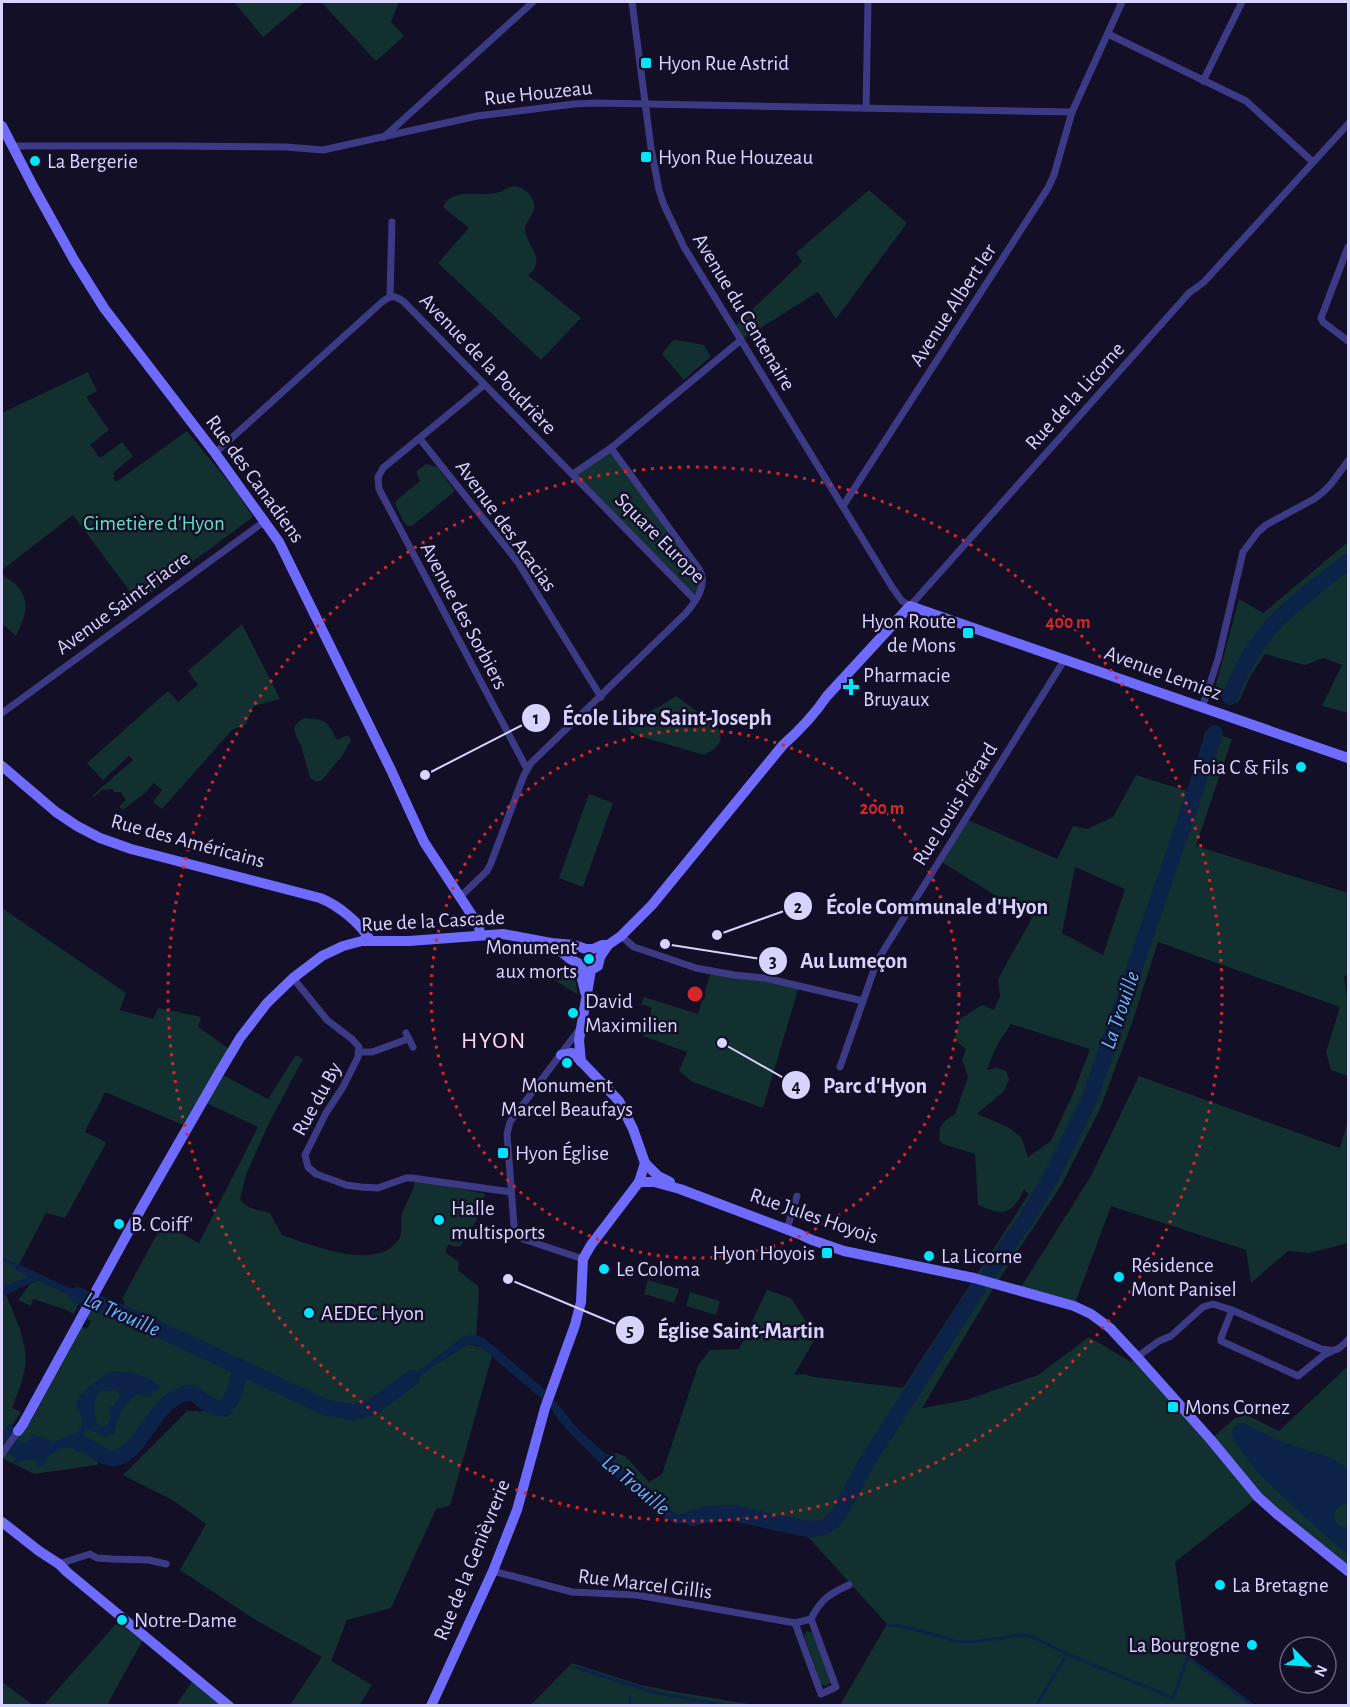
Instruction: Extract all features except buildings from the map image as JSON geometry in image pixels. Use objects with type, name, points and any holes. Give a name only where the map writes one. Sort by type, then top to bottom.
[{"type":"street","points":[[383,137],[533,2]]},
{"type":"street","name":"Avenue du Centenaire","points":[[632,2],[659,190],[664,205],[684,247],[898,597],[910,606]]},
{"type":"street","points":[[866,108],[868,2]]},
{"type":"street","name":"Avenue Albert Ier","points":[[843,506],[1048,188],[1054,175],[1072,112],[1122,2]]},
{"type":"street","points":[[1203,81],[1242,2]]},
{"type":"street","points":[[1108,34],[1246,101],[1313,162]]},
{"type":"street","name":"Rue Houzeau","points":[[12,146],[286,147],[323,150],[477,116],[596,103],[1072,112]]},
{"type":"street","name":"Rue de la Licorne","points":[[910,606],[1189,293],[1204,282],[1348,124]]},
{"type":"street","name":"Rue des Canadiens","points":[[2,126],[74,260],[104,308],[265,521],[289,560],[424,842],[478,926],[480,935]]},
{"type":"street","points":[[390,296],[392,222]]},
{"type":"street","points":[[1348,247],[1321,320],[1348,341]]},
{"type":"street","name":"Avenue de la Poudrière","points":[[215,453],[390,296],[404,302],[573,474]]},
{"type":"street","points":[[573,474],[610,448],[741,340]]},
{"type":"street","points":[[420,439],[484,385]]},
{"type":"street","name":"Avenue des Sorbiers","points":[[420,439],[383,468],[378,477],[379,489],[527,769]]},
{"type":"street","name":"Avenue des Acacias","points":[[420,439],[517,561],[601,697]]},
{"type":"street","name":"Square Europe","points":[[573,474],[696,600],[703,582],[702,573],[610,448]]},
{"type":"street","points":[[1202,708],[1218,659],[1243,552],[1266,525],[1322,493],[1348,460]]},
{"type":"street","name":"Avenue Saint-Fiacre","points":[[2,712],[265,521]]},
{"type":"street","points":[[460,897],[487,871],[491,864],[527,769],[696,600]]},
{"type":"street","points":[[578,1059],[586,995],[582,979],[584,967],[580,953],[593,952],[608,945],[621,936],[652,905],[783,745],[801,729],[827,696],[910,606]]},
{"type":"street","name":"Avenue Lemiez","points":[[910,606],[1348,758]]},
{"type":"street","name":"Rue Louis Piérard","points":[[840,1067],[877,961],[1065,659]]},
{"type":"street","name":"Rue des Américains","points":[[2,766],[56,812],[92,834],[131,849],[320,898],[332,903],[344,913],[370,940]]},
{"type":"street","name":"Rue de la Cascade","points":[[18,1431],[240,1038],[267,1003],[293,978],[322,956],[343,946],[370,940],[502,934],[574,945],[593,952]]},
{"type":"street","points":[[621,936],[634,946],[696,968],[765,978],[863,1001]]},
{"type":"street","points":[[551,943],[584,967],[598,966],[593,952]]},
{"type":"street","name":"Rue du By","points":[[293,978],[327,1020],[359,1047],[358,1057],[305,1155],[308,1167],[316,1174],[346,1185],[361,1187],[378,1188],[412,1178],[511,1192]]},
{"type":"street","points":[[561,1055],[572,1053],[619,1101],[633,1129],[645,1163],[639,1182],[591,1245],[584,1259],[523,1239],[515,1232],[507,1134],[510,1122],[580,1029]]},
{"type":"street","name":"Rue du By","points":[[358,1052],[372,1052],[407,1036],[413,1047]]},
{"type":"street","name":"Rue Jules Hoyois","points":[[645,1163],[658,1176],[680,1189]]},
{"type":"street","name":"Rue Jules Hoyois","points":[[639,1182],[654,1182],[680,1189],[844,1251],[974,1278],[1083,1309],[1110,1328],[1137,1357],[1258,1497],[1348,1572]]},
{"type":"street","points":[[787,1229],[797,1196]]},
{"type":"street","name":"Rue de la Genièvrerie","points":[[431,1706],[493,1571],[521,1497],[545,1408],[575,1325],[581,1302],[584,1259]]},
{"type":"street","points":[[1137,1357],[1159,1341],[1171,1336],[1208,1305],[1213,1304],[1332,1352]]},
{"type":"street","points":[[1232,1310],[1221,1341],[1298,1376],[1324,1355],[1339,1350],[1348,1340]]},
{"type":"street","points":[[2,1454],[18,1431]]},
{"type":"street","points":[[2,1522],[59,1564],[229,1706]]},
{"type":"street","points":[[59,1564],[92,1551],[98,1558],[149,1560],[166,1564]]},
{"type":"street","name":"Rue Marcel Gillis","points":[[493,1571],[572,1592],[637,1595],[795,1623],[811,1619]]},
{"type":"street","points":[[795,1623],[821,1694],[836,1687],[811,1619],[821,1602],[829,1595],[849,1585]]},
{"type":"green space","points":[[234,2],[305,2],[263,37]]},
{"type":"green space","points":[[321,2],[399,2],[391,22],[404,36],[376,61]]},
{"type":"green space","points":[[514,186],[531,196],[534,206],[525,229],[536,264],[534,270],[528,275],[581,318],[541,360],[438,263],[469,228],[443,207],[447,201],[458,195],[491,194]]},
{"type":"green space","points":[[869,190],[907,223],[836,319],[818,292],[741,340],[734,327],[802,262],[796,253]]},
{"type":"green space","points":[[672,341],[704,345],[710,355],[685,379],[662,354]]},
{"type":"green space","name":"Cimetière d'Hyon","points":[[88,372],[97,391],[86,397],[109,430],[90,445],[100,458],[122,442],[133,456],[113,473],[116,482],[187,431],[235,490],[253,517],[138,602],[73,515],[2,570],[2,413]]},
{"type":"green space","points":[[611,448],[702,573],[699,593],[689,593],[573,474]]},
{"type":"green space","points":[[426,464],[437,467],[455,491],[412,526],[408,526],[403,521],[395,503],[420,481],[417,471]]},
{"type":"green space","points":[[1348,542],[1348,713],[1322,706],[1342,665],[1323,658],[1305,665],[1265,654],[1251,675],[1238,703],[1216,694],[1214,692],[1239,599],[1263,613]]},
{"type":"green space","points":[[2,574],[17,586],[24,598],[24,617],[16,636],[4,625],[2,626]]},
{"type":"green space","points":[[242,624],[280,699],[254,706],[245,725],[232,730],[162,809],[153,802],[162,790],[154,783],[123,810],[119,807],[126,800],[121,792],[114,792],[113,789],[102,790],[94,797],[92,796],[133,760],[129,756],[103,780],[87,763],[168,691],[178,702],[198,685],[188,671]]},
{"type":"green space","points":[[676,696],[717,726],[721,736],[719,744],[713,750],[704,755],[639,736],[629,730],[628,722]]},
{"type":"green space","points":[[304,718],[325,722],[337,740],[348,735],[351,740],[342,756],[322,780],[317,782],[310,778],[294,728]]},
{"type":"green space","points":[[1206,731],[1232,739],[1196,846],[1348,893],[1348,975],[1344,976],[1348,1006],[1348,1076],[1331,1070],[1326,1052],[1340,1007],[1158,942],[1133,1020],[1100,1109],[1061,1186],[996,1284],[922,1408],[966,1400],[1038,1375],[1089,1337],[1131,1362],[1137,1357],[1211,1439],[1235,1418],[1247,1415],[1279,1431],[1348,1366],[1348,1571],[1258,1497],[1175,1562],[1188,1657],[1254,1705],[840,1705],[887,1624],[800,1528],[734,1513],[736,1509],[714,1508],[678,1515],[663,1506],[605,1455],[616,1453],[625,1456],[649,1482],[662,1474],[698,1366],[710,1350],[739,1349],[767,1290],[791,1298],[816,1337],[794,1375],[803,1374],[903,1388],[1029,1194],[1024,1189],[1011,1209],[1006,1211],[994,1211],[978,1205],[975,1154],[943,1144],[939,1140],[940,1128],[955,1114],[968,1077],[962,1059],[966,1050],[955,1039],[960,1019],[982,1005],[994,1010],[1000,996],[998,979],[1032,918],[940,861],[966,819],[1057,859],[1073,826],[1087,829],[1113,817],[1136,775],[1187,791]],"holes":[[[1075,867],[1125,889],[1103,955],[1062,933]],[[1011,1024],[1090,1049],[1073,1094],[1051,1141],[1028,1157],[1021,1137],[1008,1127],[977,1114],[1004,1091],[1009,1080],[1006,1071],[997,1068],[987,1070],[997,1045]]]},
{"type":"green space","points":[[589,794],[613,803],[583,887],[559,878]]},
{"type":"green space","points":[[2,908],[126,993],[120,1010],[153,1019],[158,1008],[201,1017],[198,1027],[232,1051],[219,1073],[268,1099],[296,1055],[303,1059],[267,1127],[246,1175],[240,1199],[249,1207],[270,1213],[282,1235],[345,1254],[378,1254],[391,1248],[400,1237],[402,1214],[412,1193],[415,1179],[485,1194],[479,1215],[460,1247],[449,1244],[445,1252],[459,1262],[458,1270],[478,1286],[476,1339],[467,1339],[435,1365],[468,1344],[481,1347],[492,1356],[450,1506],[436,1509],[391,1608],[347,1620],[331,1661],[372,1685],[360,1705],[290,1705],[322,1657],[254,1619],[180,1570],[206,1524],[174,1501],[123,1475],[187,1411],[206,1410],[227,1417],[238,1396],[243,1373],[262,1372],[123,1305],[125,1302],[122,1299],[163,1223],[199,1243],[258,1127],[202,1101],[188,1127],[105,1092],[85,1132],[106,1142],[103,1149],[65,1218],[46,1213],[16,1270],[30,1277],[2,1287]]},
{"type":"green space","points":[[565,961],[574,973],[578,995],[553,979]]},
{"type":"green space","points":[[711,971],[799,986],[763,1108],[693,1082],[679,1071],[687,1052],[643,1036],[652,1008],[641,1004],[644,997],[698,1014]]},
{"type":"green space","points":[[1139,1076],[1340,1148],[1348,1121],[1348,1243],[1309,1253],[1288,1251],[1251,1283],[1246,1250],[1111,1206],[1074,1306],[1019,1290],[1091,1176]]},
{"type":"green space","points":[[38,1280],[80,1300],[74,1314],[33,1299],[31,1306],[18,1300],[30,1284]]},
{"type":"green space","points":[[648,1280],[679,1289],[674,1303],[644,1294]]},
{"type":"green space","points":[[690,1292],[720,1301],[716,1315],[686,1306]]},
{"type":"green space","points":[[6,1294],[20,1330],[26,1358],[20,1388],[12,1408],[21,1412],[13,1424],[2,1432],[2,1296]]},
{"type":"green space","points":[[95,1306],[236,1372],[227,1402],[221,1406],[212,1404],[197,1391],[174,1391],[132,1443],[118,1450],[105,1451],[97,1465],[34,1474],[2,1458],[20,1432],[31,1421],[81,1326],[87,1329],[91,1321],[85,1318]]},
{"type":"green space","points":[[122,1617],[145,1636],[107,1705],[43,1706]]},
{"type":"green space","points":[[807,1631],[813,1633],[830,1680],[826,1686],[821,1684],[804,1635]]},
{"type":"green space","points":[[572,1663],[641,1685],[754,1705],[531,1705]]},
{"type":"green space","points":[[195,1677],[229,1705],[177,1706]]},
{"type":"green space","points":[[2,1682],[33,1705],[2,1705]]},
{"type":"water","points":[[18,1264],[92,1298],[88,1304],[38,1280],[2,1296],[2,1287],[29,1277],[15,1270]]},
{"type":"water","points":[[471,1334],[483,1337],[545,1390],[542,1399],[484,1350],[477,1345],[468,1344],[395,1395],[393,1390],[464,1336]]},
{"type":"water","name":"La Trouille","points":[[115,1371],[140,1375],[151,1380],[160,1388],[151,1391],[152,1396],[146,1397],[138,1394],[128,1402],[119,1416],[114,1433],[106,1436],[86,1428],[83,1434],[86,1439],[103,1449],[99,1456],[74,1445],[71,1448],[54,1452],[38,1469],[37,1459],[13,1462],[33,1434],[53,1442],[77,1433],[83,1419],[77,1409],[76,1401],[88,1387]],"holes":[[[113,1389],[120,1397],[113,1407],[109,1407],[111,1418],[107,1426],[98,1425],[94,1407],[96,1398],[102,1390]]]},
{"type":"water","points":[[554,1400],[578,1429],[663,1506],[679,1515],[714,1508],[712,1518],[676,1523],[651,1507],[613,1475],[563,1425],[551,1408]]},
{"type":"water","points":[[1243,1423],[1285,1443],[1334,1459],[1348,1469],[1348,1504],[1339,1507],[1334,1512],[1334,1516],[1341,1527],[1348,1527],[1348,1555],[1259,1474],[1234,1441],[1233,1429]]},
{"type":"water","points":[[13,1424],[12,1426],[16,1429],[2,1450],[2,1432]]},
{"type":"waterway","name":"La Trouille","points":[[1230,697],[1248,660],[1270,628],[1348,561]]},
{"type":"waterway","name":"La Trouille","points":[[990,1271],[1025,1221],[1051,1177],[1090,1098],[1215,733]]},
{"type":"waterway","points":[[2,1259],[19,1267]]},
{"type":"waterway","name":"La Trouille","points":[[692,1518],[708,1514],[734,1513],[810,1529],[824,1527],[832,1522],[839,1514],[865,1465],[977,1290]]},
{"type":"waterway","name":"La Trouille","points":[[77,1295],[141,1321],[327,1408],[352,1412],[371,1408],[412,1378]]},
{"type":"waterway","name":"La Trouille","points":[[80,1444],[106,1457],[121,1456],[131,1449],[168,1402],[180,1395],[194,1393],[213,1407],[226,1407],[234,1394],[241,1367]]},
{"type":"waterway","name":"La Trouille","points":[[2,1444],[21,1451],[41,1449]]},
{"type":"waterway","points":[[889,1625],[910,1628],[955,1641],[972,1642],[1022,1635],[1033,1637],[1067,1654],[1173,1698],[1188,1657],[1254,1706]]},
{"type":"waterway","points":[[1036,1706],[1067,1654]]},
{"type":"waterway","points":[[577,1668],[657,1693],[729,1706]]},
{"type":"waterway","points":[[630,1698],[630,1706]]},
{"type":"place","name":"Hyon Rue Astrid","points":[[646,63]]},
{"type":"place","name":"Hyon Rue Houzeau","points":[[646,157]]},
{"type":"place","name":"La Bergerie","points":[[35,161]]},
{"type":"place","name":"Hyon Route de Mons","points":[[968,633]]},
{"type":"place","name":"Pharmacie Bruyaux","points":[[851,687]]},
{"type":"place","name":"Foia C & Fils","points":[[1301,767]]},
{"type":"place","name":"École Libre Saint-Joseph","points":[[425,775]]},
{"type":"place","name":"École Communale d'Hyon","points":[[717,935]]},
{"type":"place","name":"Au Lumeçon","points":[[665,944]]},
{"type":"place","name":"Monument aux morts","points":[[589,959]]},
{"type":"place","name":"David Maximilien","points":[[573,1013]]},
{"type":"place","name":"Parc d'Hyon","points":[[722,1043]]},
{"type":"place","name":"Monument Marcel Beaufays","points":[[567,1063]]},
{"type":"place","name":"Hyon Église","points":[[503,1153]]},
{"type":"place","name":"Halle multisports","points":[[439,1220]]},
{"type":"place","name":"B. Coiff'","points":[[119,1224]]},
{"type":"place","name":"Hyon Hoyois","points":[[827,1253]]},
{"type":"place","name":"La Licorne","points":[[929,1256]]},
{"type":"place","name":"Le Coloma","points":[[604,1269]]},
{"type":"place","name":"Résidence Mont Panisel","points":[[1119,1277]]},
{"type":"place","name":"Église Saint-Martin","points":[[508,1279]]},
{"type":"place","name":"AEDEC Hyon","points":[[309,1313]]},
{"type":"place","name":"Mons Cornez","points":[[1173,1407]]},
{"type":"place","name":"La Bretagne","points":[[1220,1585]]},
{"type":"place","name":"Notre-Dame","points":[[122,1620]]},
{"type":"place","name":"La Bourgogne","points":[[1252,1645]]},
{"type":"district","name":"HYON","points":[[494,1041]]}]
